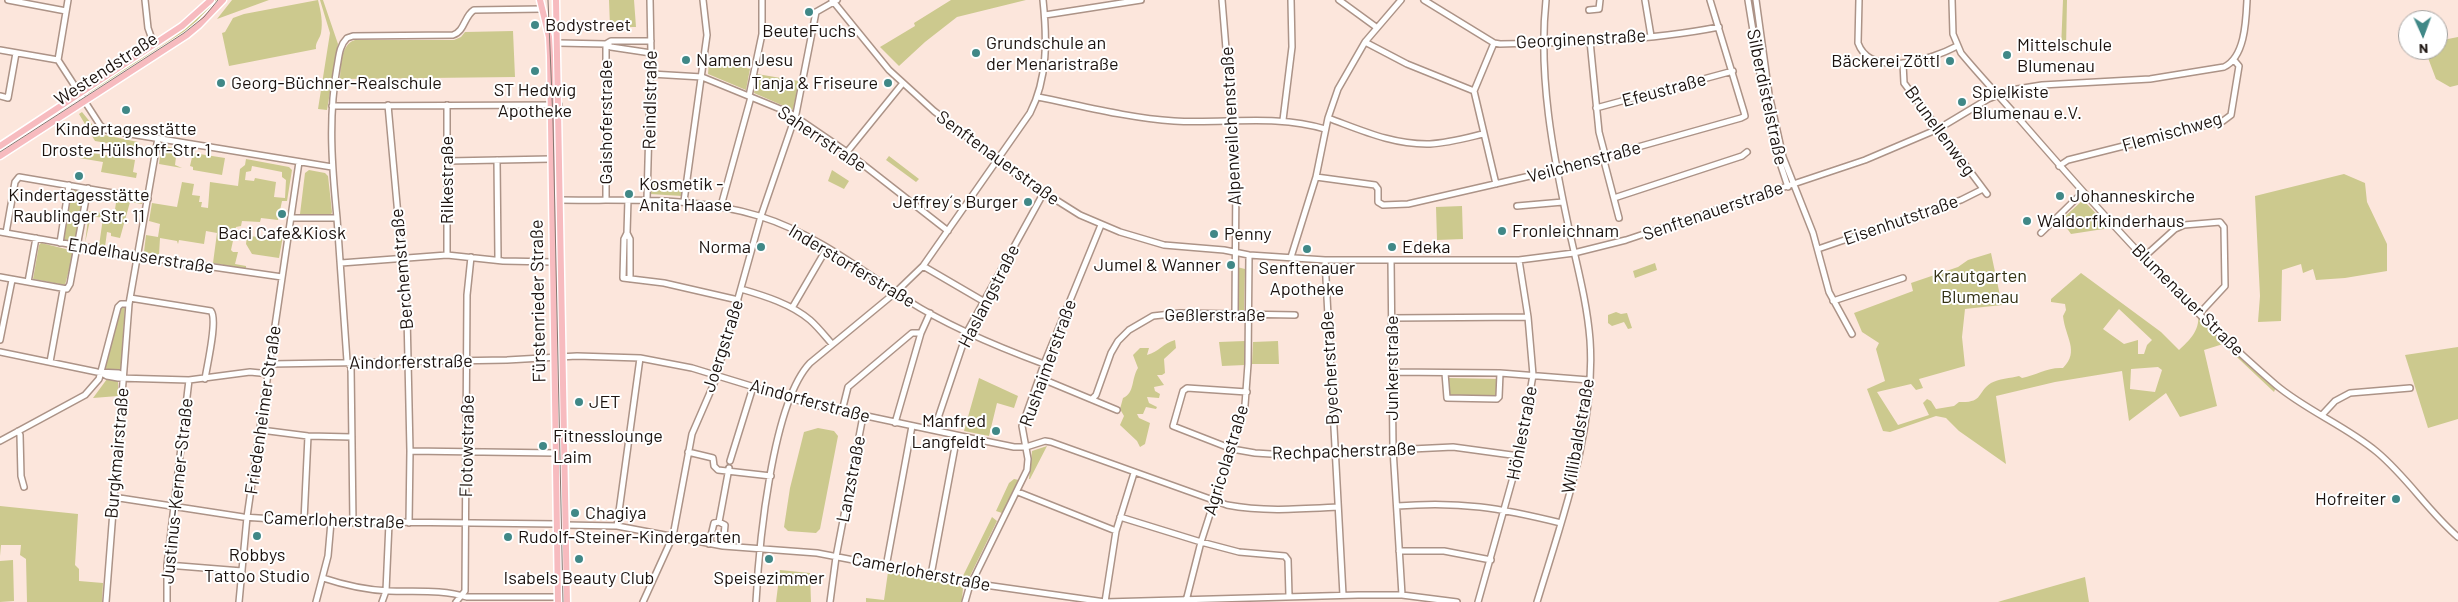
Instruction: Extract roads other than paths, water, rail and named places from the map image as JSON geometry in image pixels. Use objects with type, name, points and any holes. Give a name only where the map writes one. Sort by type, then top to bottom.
[{"type":"main road","name":"Westendstraße","points":[[0,156],[195,17],[211,0]]},
{"type":"main road","name":"Westendstraße","points":[[0,146],[187,35],[199,26],[223,0]]},
{"type":"main road","name":"Fürstenrieder Straße","points":[[540,0],[549,37],[558,599]]},
{"type":"main road","name":"Fürstenrieder Straße","points":[[556,0],[567,602]]},
{"type":"street","points":[[8,0],[66,11]]},
{"type":"street","points":[[68,0],[58,60],[104,128],[332,167]]},
{"type":"street","points":[[145,0],[148,28],[154,45]]},
{"type":"street","name":"Reindlstraße","points":[[647,199],[652,53],[650,0]]},
{"type":"street","points":[[684,201],[707,35],[703,0]]},
{"type":"street","points":[[721,206],[750,96],[762,34],[762,0]]},
{"type":"street","points":[[756,602],[760,549],[771,476],[789,398],[801,373],[832,344],[896,292],[923,266],[1030,113],[1038,97],[1045,57],[1043,0]]},
{"type":"street","points":[[1045,15],[1141,0]]},
{"type":"street","name":"Alpenveilchenstraße","points":[[1222,0],[1234,121],[1236,171],[1235,252]]},
{"type":"street","points":[[1283,120],[1292,47],[1290,0]]},
{"type":"street","points":[[1291,257],[1316,177],[1325,129],[1338,89],[1365,42],[1401,0]]},
{"type":"street","name":"Georginenstraße","points":[[1424,0],[1494,42],[1543,44],[1590,41],[1651,36],[1719,27]]},
{"type":"street","name":"Willibaldstraße","points":[[1537,602],[1561,524],[1580,443],[1590,380],[1589,328],[1556,170],[1548,106],[1543,44],[1546,0]]},
{"type":"street","points":[[1589,10],[1599,9],[1600,0]]},
{"type":"street","points":[[1645,0],[1651,36]]},
{"type":"street","name":"Veilchenstraße","points":[[1316,177],[1375,185],[1378,189],[1378,202],[1384,205],[1408,204],[1556,170],[1742,118],[1745,116],[1733,71],[1710,0]]},
{"type":"street","name":"Silberdistelstraße","points":[[1748,0],[1762,86],[1778,157],[1818,249],[1833,301],[1852,334]]},
{"type":"street","name":"Silberdistelstraße","points":[[1756,0],[1762,51],[1776,127],[1792,186]]},
{"type":"street","points":[[1859,0],[1858,43],[1860,50],[1876,60],[1903,63],[1928,59],[1957,46]]},
{"type":"street","name":"Blumenauer Straße","points":[[1952,0],[1952,24],[1957,46],[2082,193],[2200,313],[2282,389],[2378,452],[2397,470],[2422,502],[2458,537]]},
{"type":"street","points":[[2234,60],[2242,36],[2247,0]]},
{"type":"street","name":"Senftenauerstraße","points":[[834,1],[903,83],[997,161],[1043,194],[1101,225],[1150,242],[1248,255],[1325,260],[1519,260],[1574,253],[1626,240],[1792,186],[1873,157],[1938,129],[1998,95],[2042,85],[2102,83],[2169,76],[2220,68],[2234,60]]},
{"type":"street","name":"Joergstraße","points":[[643,602],[673,536],[688,452],[702,408],[716,375],[761,216],[795,118],[816,12],[834,1]]},
{"type":"street","points":[[1342,1],[1376,27]]},
{"type":"street","points":[[353,523],[351,367],[349,363],[332,167],[332,106],[340,50],[347,38],[353,36],[447,35],[460,31],[469,14],[474,10],[542,9]]},
{"type":"street","points":[[606,44],[611,41],[652,41]]},
{"type":"street","points":[[1590,41],[1596,108],[1604,151],[1603,157],[1619,218]]},
{"type":"street","points":[[1365,42],[1421,70],[1474,91]]},
{"type":"street","points":[[1494,42],[1474,91],[1496,184]]},
{"type":"street","points":[[558,43],[606,44],[611,47],[652,53]]},
{"type":"street","name":"Gaishoferstraße","points":[[606,44],[606,200]]},
{"type":"street","points":[[0,50],[58,60]]},
{"type":"street","points":[[0,96],[8,98],[16,53]]},
{"type":"street","name":"Flemischweg","points":[[2059,166],[2068,160],[2223,121],[2231,115],[2239,66],[2234,60]]},
{"type":"street","name":"Brunellenweg","points":[[1903,63],[1904,83],[1985,192]]},
{"type":"street","name":"Efeustraße","points":[[1596,108],[1733,71]]},
{"type":"street","name":"Saherrstraße","points":[[651,74],[702,77],[750,96],[795,118],[846,152],[948,231]]},
{"type":"street","points":[[846,152],[903,83]]},
{"type":"street","points":[[1038,97],[1149,118],[1201,122],[1283,120],[1325,129]]},
{"type":"street","name":"Berchemstraße","points":[[388,105],[407,315],[410,451],[409,523]]},
{"type":"street","name":"Rilkestraße","points":[[447,105],[447,255]]},
{"type":"street","points":[[332,106],[558,105]]},
{"type":"street","points":[[1328,118],[1387,140],[1406,143],[1442,143],[1484,134]]},
{"type":"street","name":"Burgkmairstraße","points":[[106,602],[129,301],[158,138]]},
{"type":"street","points":[[1614,198],[1742,156],[1747,152]]},
{"type":"street","points":[[448,161],[551,159]]},
{"type":"street","points":[[497,160],[498,258]]},
{"type":"street","name":"Friedenheimer Straße","points":[[239,602],[247,517],[270,374],[299,162]]},
{"type":"street","points":[[6,233],[17,177],[148,199]]},
{"type":"street","points":[[60,243],[68,185]]},
{"type":"street","points":[[50,362],[65,289],[70,284],[88,188]]},
{"type":"street","name":"Eisenhutstraße","points":[[1818,249],[1985,192]]},
{"type":"street","points":[[2041,233],[2082,193]]},
{"type":"street","name":"Haslangstraße","points":[[934,430],[967,332],[1043,194]]},
{"type":"street","name":"Inderstorferstraße","points":[[560,200],[647,199],[684,201],[721,206],[761,216],[796,231],[827,248],[930,313],[967,332],[1044,364]]},
{"type":"street","points":[[628,200],[627,233],[624,238],[623,278],[664,282],[738,300]]},
{"type":"street","points":[[1517,206],[1563,202]]},
{"type":"street","points":[[291,218],[337,218]]},
{"type":"street","points":[[2144,257],[2175,229],[2184,225],[2220,222],[2224,227],[2225,286],[2200,313]]},
{"type":"street","name":"Rushaimerstraße","points":[[966,602],[972,582],[1018,492],[1027,470],[1026,447],[1022,426],[1044,364],[1101,225]]},
{"type":"street","name":"Endelhauserstraße","points":[[0,232],[137,256],[282,277]]},
{"type":"street","points":[[28,282],[36,238]]},
{"type":"street","points":[[792,308],[827,248]]},
{"type":"street","points":[[1235,252],[1235,314]]},
{"type":"street","points":[[341,263],[447,255],[553,262]]},
{"type":"street","name":"Agricolastraße","points":[[1186,601],[1200,542],[1242,419],[1247,392],[1248,255]]},
{"type":"street","name":"Flotowstraße","points":[[456,602],[465,591],[467,295],[471,256]]},
{"type":"street","name":"Byecherstraße","points":[[1325,260],[1342,596]]},
{"type":"street","name":"Junkerstraße","points":[[1391,260],[1393,449],[1402,595]]},
{"type":"street","name":"Hönlestraße","points":[[1478,602],[1519,456],[1533,375],[1528,317],[1519,260]]},
{"type":"street","points":[[923,266],[983,301]]},
{"type":"street","points":[[0,278],[65,289]]},
{"type":"street","points":[[1833,301],[1903,278]]},
{"type":"street","points":[[0,340],[12,280]]},
{"type":"street","points":[[741,289],[770,298],[792,308],[810,320],[832,344]]},
{"type":"street","points":[[129,301],[211,311],[214,314],[205,379]]},
{"type":"street","name":"Burgkmairstraße","points":[[100,372],[118,307],[129,301]]},
{"type":"street","points":[[895,423],[921,333],[930,313]]},
{"type":"street","name":"Geßlerstraße","points":[[1092,398],[1096,395],[1111,352],[1118,341],[1140,322],[1166,313],[1295,315]]},
{"type":"street","points":[[1392,318],[1528,317]]},
{"type":"street","points":[[842,411],[848,387],[912,334],[921,333]]},
{"type":"street","points":[[0,352],[100,372],[107,376],[189,380],[250,372],[270,374]]},
{"type":"street","name":"Aindorferstraße","points":[[271,364],[554,359],[563,356],[640,358],[716,375],[789,398],[957,436],[1014,447],[1026,447],[1045,441],[1050,442],[1134,474],[1214,501],[1246,508],[1287,510],[1338,507]]},
{"type":"street","points":[[617,526],[640,358]]},
{"type":"street","points":[[0,441],[85,395],[96,385],[100,372]]},
{"type":"street","points":[[1392,372],[1500,373],[1590,380]]},
{"type":"street","points":[[1445,373],[1447,398],[1497,399],[1499,397],[1500,373]]},
{"type":"street","points":[[1040,378],[1117,410]]},
{"type":"street","name":"Justinus-Kerner-Straße","points":[[167,602],[167,565],[189,380]]},
{"type":"street","points":[[719,522],[729,467],[753,387]]},
{"type":"street","name":"Rechpacherstraße","points":[[1247,392],[1187,388],[1183,391],[1173,426],[1232,449],[1254,453],[1287,455],[1334,454],[1393,449],[1453,447],[1519,456]]},
{"type":"street","points":[[2322,415],[2335,401],[2350,393],[2410,388]]},
{"type":"street","name":"Lanzstraße","points":[[830,602],[836,556],[863,416]]},
{"type":"street","points":[[886,567],[912,426]]},
{"type":"street","points":[[261,430],[308,436],[352,437]]},
{"type":"street","points":[[18,431],[20,435],[21,474],[24,487]]},
{"type":"street","points":[[304,521],[308,436]]},
{"type":"street","points":[[932,575],[957,436]]},
{"type":"street","points":[[410,451],[556,453]]},
{"type":"street","points":[[688,452],[713,458],[715,468],[729,467],[771,476]]},
{"type":"street","points":[[1105,602],[1116,531],[1134,474]]},
{"type":"street","points":[[1018,492],[1116,531]]},
{"type":"street","name":"Camerloherstraße","points":[[113,497],[247,517],[304,521],[557,524]]},
{"type":"street","points":[[1397,506],[1457,504],[1505,509],[1561,524]]},
{"type":"street","points":[[1120,517],[1239,552],[1285,556],[1288,560],[1289,596]]},
{"type":"street","points":[[316,602],[328,556],[330,522]]},
{"type":"street","points":[[709,544],[711,527],[714,523],[719,522],[725,525],[724,546]]},
{"type":"street","points":[[382,602],[386,591],[389,523]]},
{"type":"street","name":"Camerloherstraße","points":[[566,525],[617,526],[724,546],[800,550],[972,582],[1105,602],[1245,600],[1289,596],[1305,599],[1358,595],[1402,595],[1416,599],[1457,602]]},
{"type":"street","points":[[1398,551],[1444,551],[1491,560]]},
{"type":"street","points":[[167,565],[242,571]]},
{"type":"street","points":[[323,578],[358,587],[386,591],[454,593],[467,597],[558,599]]},
{"type":"street","points":[[1358,595],[1358,602]]},
{"type":"tram line","points":[[0,152],[184,33],[204,17],[218,0]]},
{"type":"tram line","points":[[548,0],[553,121],[563,602]]},
{"type":"place","name":"BeuteFuchs","points":[[809,12]]},
{"type":"place","name":"Bodystreet","points":[[535,25]]},
{"type":"place","name":"Grundschule an der Menaristraße","points":[[976,53]]},
{"type":"place","name":"Mittelschule Blumenau","points":[[2007,55]]},
{"type":"place","name":"Namen Jesu","points":[[686,60]]},
{"type":"place","name":"Bäckerei Zöttl","points":[[1950,61]]},
{"type":"place","name":"ST Hedwig Apotheke","points":[[535,71]]},
{"type":"place","name":"Georg-Büchner-Realschule","points":[[221,83]]},
{"type":"place","name":"Tanja & Friseure","points":[[888,83]]},
{"type":"place","name":"Spielkiste Blumenau e.V.","points":[[1962,102]]},
{"type":"place","name":"Kindertagesstätte Droste-Hülshoff-Str. 1","points":[[126,110]]},
{"type":"place","name":"Kindertagesstätte Raublinger Str. 11","points":[[79,176]]},
{"type":"place","name":"Kosmetik - Anita Haase","points":[[629,194]]},
{"type":"place","name":"Johanneskirche","points":[[2060,196]]},
{"type":"place","name":"Jeffrey´s Burger","points":[[1028,202]]},
{"type":"place","name":"Baci Cafe&Kiosk","points":[[282,214]]},
{"type":"place","name":"Waldorfkinderhaus","points":[[2027,221]]},
{"type":"place","name":"Fronleichnam","points":[[1502,231]]},
{"type":"place","name":"Penny","points":[[1214,234]]},
{"type":"place","name":"Norma","points":[[761,247]]},
{"type":"place","name":"Edeka","points":[[1392,247]]},
{"type":"place","name":"Senftenauer Apotheke","points":[[1307,249]]},
{"type":"place","name":"Jumel & Wanner","points":[[1231,265]]},
{"type":"place","name":"JET","points":[[579,402]]},
{"type":"place","name":"Manfred Langfeldt","points":[[996,431]]},
{"type":"place","name":"Fitnesslounge Laim","points":[[543,446]]},
{"type":"place","name":"Hofreiter","points":[[2396,499]]},
{"type":"place","name":"Chagiya","points":[[575,513]]},
{"type":"place","name":"Robbys Tattoo Studio","points":[[257,536]]},
{"type":"place","name":"Rudolf-Steiner-Kindergarten","points":[[508,537]]},
{"type":"place","name":"Isabels Beauty Club","points":[[579,559]]},
{"type":"place","name":"Speisezimmer","points":[[769,559]]},
{"type":"park label","name":"Krautgarten Blumenau","points":[[1980,286]]}]
